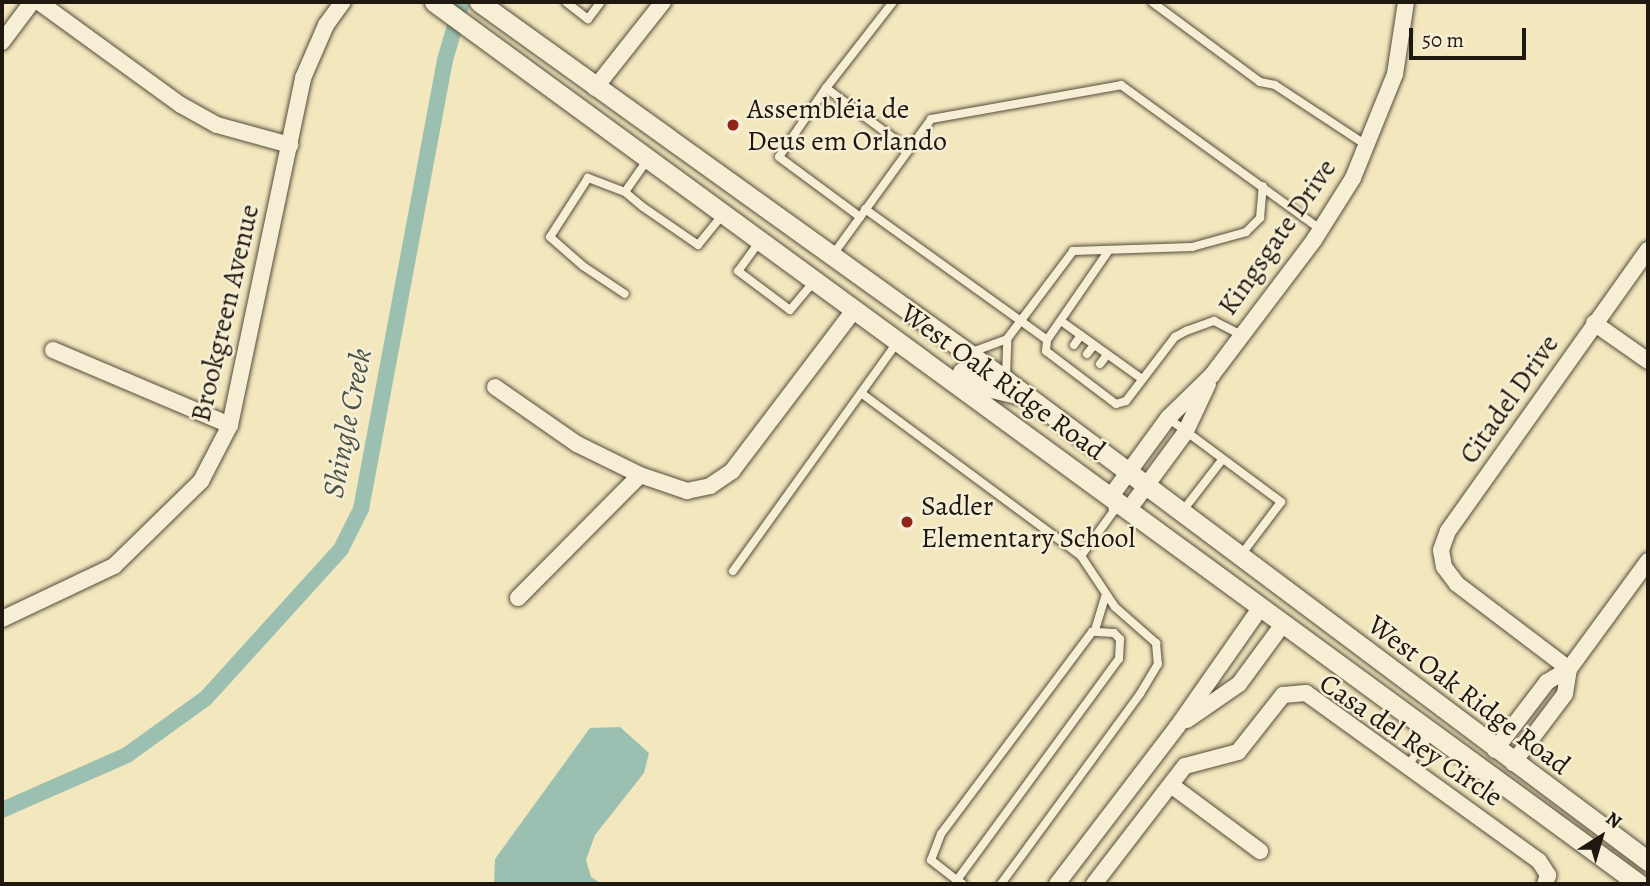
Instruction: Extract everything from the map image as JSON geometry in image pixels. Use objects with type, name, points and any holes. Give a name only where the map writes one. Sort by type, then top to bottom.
[{"type":"street","points":[[2,42],[32,2]]},
{"type":"street","points":[[39,2],[181,105],[217,125],[290,145]]},
{"type":"street","name":"Brookgreen Avenue","points":[[2,619],[114,566],[201,481],[230,425],[303,78],[326,25],[342,2]]},
{"type":"street","name":"West Oak Ridge Road","points":[[434,2],[855,309],[1118,506],[1261,607],[1639,884]]},
{"type":"street","name":"West Oak Ridge Road","points":[[479,2],[830,258],[1007,381],[1392,673],[1648,861]]},
{"type":"street","points":[[595,88],[663,2]]},
{"type":"street","name":"Kingsgate Drive","points":[[1118,506],[1129,473],[1168,418],[1212,375],[1321,230],[1368,146],[1395,74],[1406,2]]},
{"type":"street","points":[[727,216],[752,217],[818,267],[830,258]]},
{"type":"street","name":"Citadel Drive","points":[[1569,669],[1457,584],[1444,567],[1441,550],[1448,531],[1648,250]]},
{"type":"street","points":[[495,387],[577,444],[640,475],[687,491],[710,486],[732,471],[855,309]]},
{"type":"street","points":[[1594,323],[1648,361]]},
{"type":"street","points":[[898,341],[918,339],[979,385],[1028,397]]},
{"type":"street","points":[[54,350],[230,425]]},
{"type":"street","name":"Kingsgate Drive","points":[[1118,506],[1145,486],[1185,433],[1212,375]]},
{"type":"street","points":[[518,598],[640,475]]},
{"type":"street","points":[[1495,750],[1547,681],[1569,669],[1648,561]]},
{"type":"street","points":[[1057,884],[1177,727],[1261,607],[1278,603],[1366,666],[1392,673]]},
{"type":"street","points":[[1177,727],[1239,684],[1283,624]]},
{"type":"street","points":[[1376,691],[1409,699],[1497,765],[1513,763],[1565,694],[1569,669]]},
{"type":"street","name":"Casa del Rey Circle","points":[[1094,884],[1185,766],[1238,752],[1283,695],[1307,693],[1539,861],[1548,875],[1545,884]]},
{"type":"street","points":[[1171,785],[1260,851]]},
{"type":"lane","points":[[566,2],[588,19],[601,2]]},
{"type":"lane","points":[[893,2],[827,88],[779,157],[1046,341]]},
{"type":"lane","points":[[1152,2],[1260,82],[1275,85],[1368,146]]},
{"type":"lane","points":[[830,258],[931,119],[1121,85],[1264,186],[1321,230]]},
{"type":"lane","points":[[579,109],[595,88]]},
{"type":"lane","points":[[827,88],[908,149]]},
{"type":"lane","points":[[625,192],[648,159]]},
{"type":"lane","points":[[625,294],[583,267],[550,237],[588,178],[625,192],[698,245],[727,216]]},
{"type":"lane","points":[[1007,381],[1007,339],[1073,251],[1107,253],[1192,247],[1246,232],[1260,218],[1264,186]]},
{"type":"lane","points":[[760,241],[738,271],[790,310],[815,280]]},
{"type":"lane","points":[[1107,253],[1046,341],[1046,351],[1076,369],[1122,404],[1175,337],[1199,324],[1214,321],[1241,335]]},
{"type":"lane","points":[[1061,321],[1142,379]]},
{"type":"lane","points":[[1074,345],[1081,335]]},
{"type":"lane","points":[[967,352],[1007,339]]},
{"type":"lane","points":[[733,571],[898,341]]},
{"type":"lane","points":[[1087,354],[1094,345]]},
{"type":"lane","points":[[1100,364],[1107,355]]},
{"type":"lane","points":[[861,393],[1081,556],[1106,595],[1157,643],[1158,664],[1001,884]]},
{"type":"lane","points":[[1168,418],[1281,502],[1239,558]]},
{"type":"lane","points":[[1180,514],[1222,460]]},
{"type":"lane","points":[[1081,556],[1118,506]]},
{"type":"lane","points":[[1095,630],[1106,630],[1120,639],[1119,659],[960,882],[931,860],[942,834],[1095,630],[1106,595]]},
{"type":"lane","points":[[1408,765],[1432,733]]},
{"type":"shaded area","points":[[620,727],[649,753],[644,773],[595,835],[586,860],[591,877],[602,884],[494,884],[495,859],[590,728]]},
{"type":"waterway","name":"Shingle Creek","points":[[2,810],[127,755],[206,698],[341,549],[361,509],[445,60],[462,2]]},
{"type":"place","name":"Assembléia de Deus em Orlando","points":[[733,125]]},
{"type":"place","name":"Sadler Elementary School","points":[[907,522]]}]
